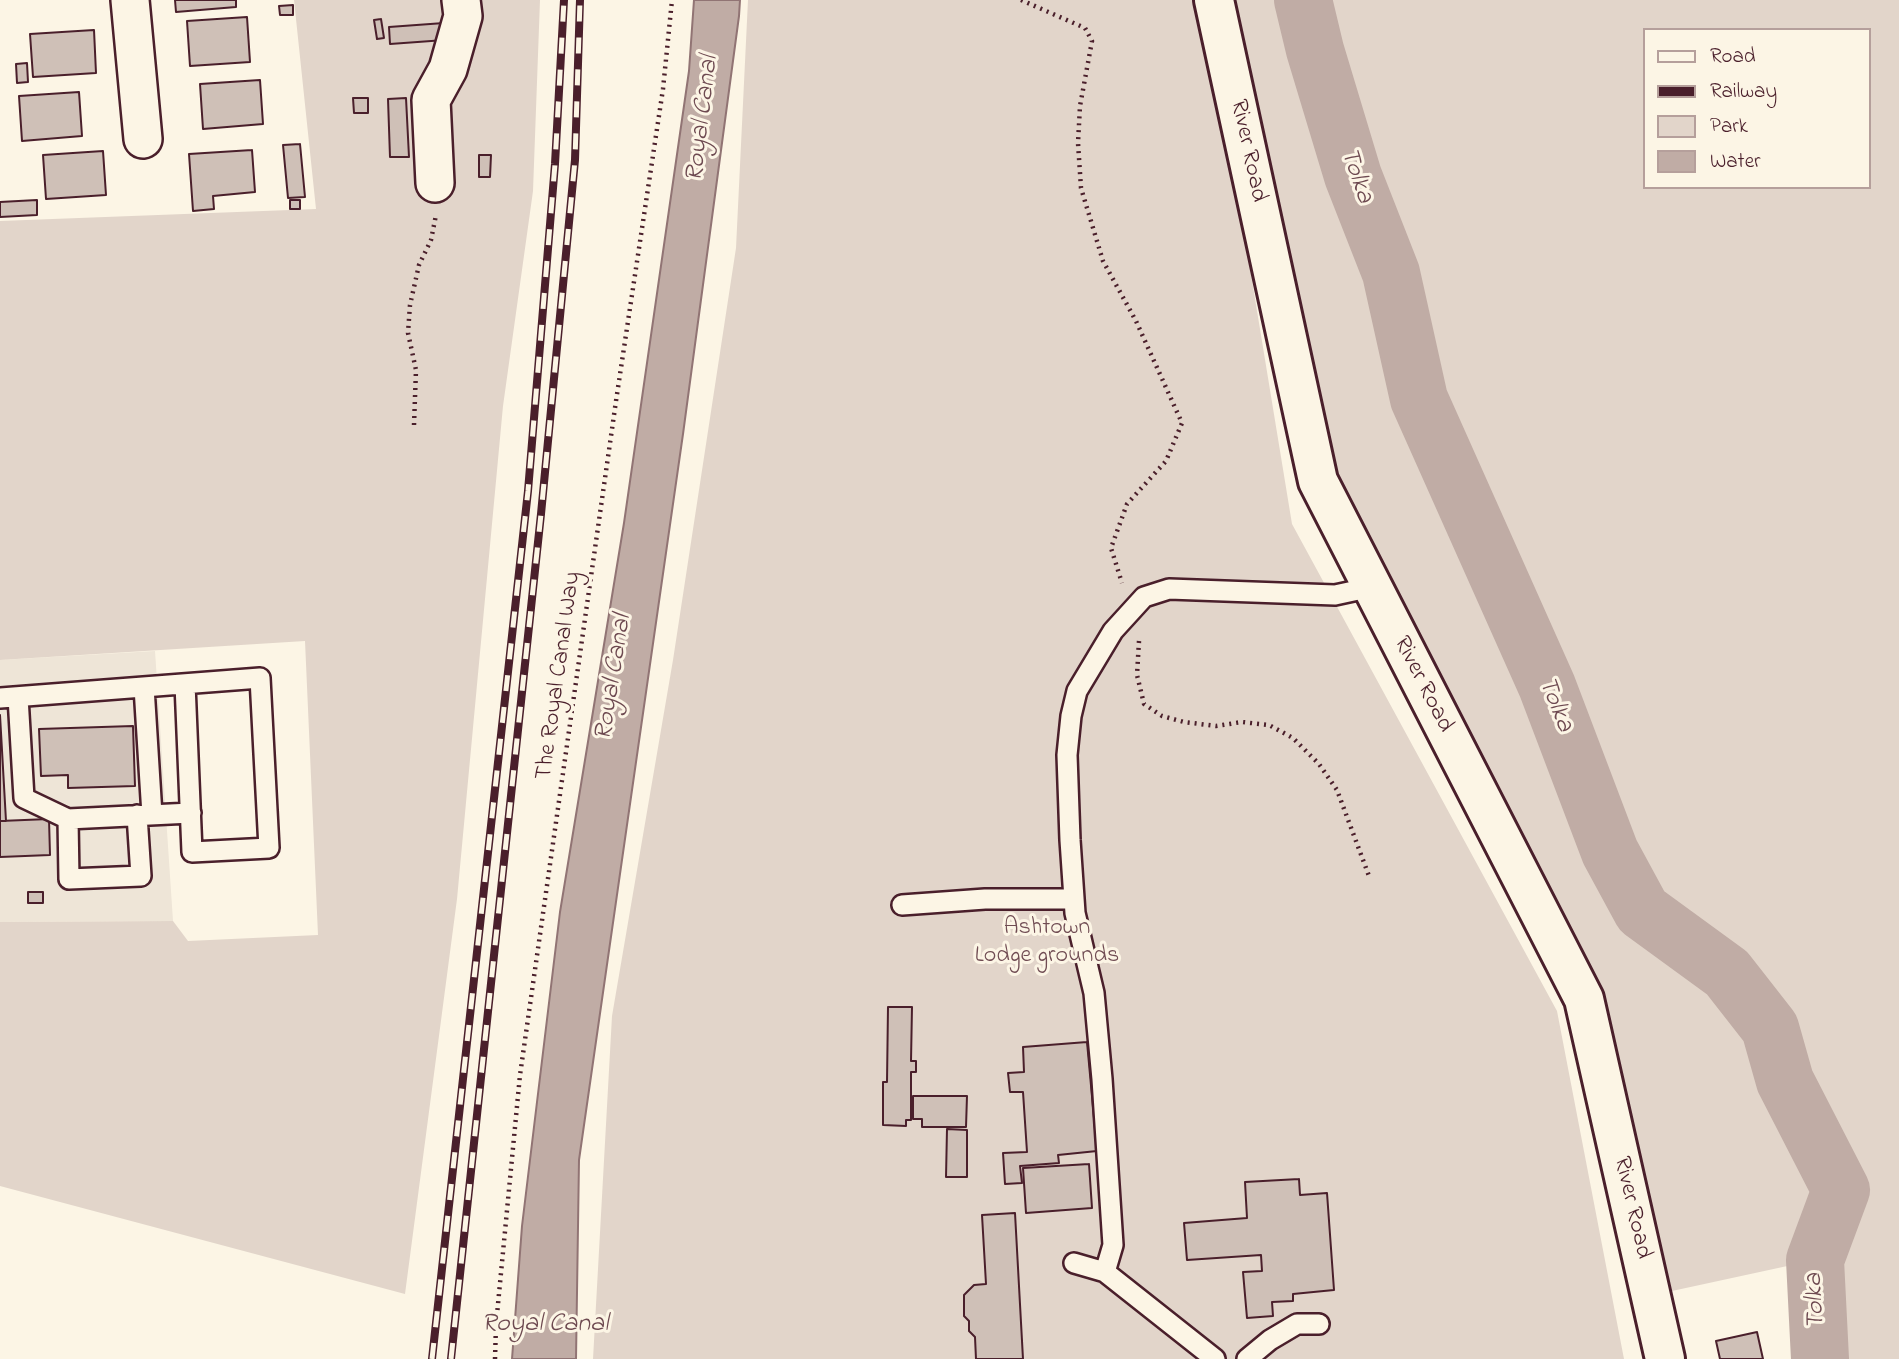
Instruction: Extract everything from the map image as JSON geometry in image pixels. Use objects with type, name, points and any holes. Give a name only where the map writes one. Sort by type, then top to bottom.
[{"type":"main road","name":"River Road","points":[[1213,0],[1318,481],[1584,999],[1665,1359]]},
{"type":"street","points":[[130,0],[143,139]]},
{"type":"street","points":[[435,183],[430,100],[447,69],[463,16],[461,0]]},
{"type":"lane","points":[[1105,1272],[1113,1245],[1102,1079],[1094,993],[1075,913],[1067,755],[1077,691],[1113,631],[1144,597],[1169,589],[1335,595],[1372,587]]},
{"type":"lane","points":[[185,684],[191,813],[192,852],[269,848],[261,678],[9,697],[24,798],[68,819],[191,813]]},
{"type":"lane","points":[[68,819],[69,879],[141,876],[144,687]]},
{"type":"lane","points":[[902,905],[985,899],[1074,899]]},
{"type":"lane","points":[[1074,1263],[1105,1272],[1215,1359]]},
{"type":"lane","points":[[1247,1359],[1270,1340],[1297,1324],[1319,1324]]},
{"type":"path","name":"The Royal Canal Way","points":[[495,1359],[495,1325],[520,1075],[663,89],[672,0]]},
{"type":"path","points":[[1020,0],[1085,28],[1092,41],[1080,106],[1078,143],[1081,188],[1103,261],[1136,321],[1182,423],[1166,461],[1127,504],[1111,548],[1124,587],[1138,602]]},
{"type":"path","points":[[414,425],[416,370],[408,333],[410,305],[419,265],[431,240],[438,208],[435,183]]},
{"type":"path","points":[[1113,631],[1140,635],[1138,675],[1144,704],[1162,716],[1216,726],[1242,722],[1269,724],[1293,738],[1319,764],[1337,790],[1369,876]]},
{"type":"shaded area","points":[[155,651],[173,921],[0,922],[0,660]]},
{"type":"green space","points":[[294,0],[540,0],[533,191],[503,406],[457,899],[405,1294],[0,1186],[0,922],[173,921],[188,941],[318,935],[305,641],[0,660],[0,221],[316,209]]},
{"type":"green space","name":"Ashtown Lodge grounds","points":[[748,0],[1206,0],[1292,524],[1557,1011],[1624,1359],[593,1359],[612,1016],[673,660],[736,248]]},
{"type":"green space","points":[[1234,0],[1899,0],[1899,1359],[1820,1359],[1815,1260],[1672,1291],[1600,998],[1337,476]]},
{"type":"water","name":"Royal Canal","points":[[694,0],[740,0],[739,16],[683,434],[579,1160],[576,1359],[512,1359],[522,1226],[560,912],[624,523],[689,71]]},
{"type":"building","points":[[175,0],[236,0],[236,7],[176,12]]},
{"type":"building","points":[[293,5],[293,15],[280,15],[279,6]]},
{"type":"building","points":[[247,17],[250,62],[190,66],[187,21]]},
{"type":"building","points":[[381,19],[384,38],[377,39],[374,20]]},
{"type":"building","points":[[444,23],[445,40],[390,44],[389,27]]},
{"type":"building","points":[[94,30],[96,73],[33,77],[30,34]]},
{"type":"building","points":[[27,63],[28,82],[17,83],[16,64]]},
{"type":"building","points":[[260,80],[263,124],[203,129],[200,84]]},
{"type":"building","points":[[79,92],[82,136],[22,141],[19,96]]},
{"type":"building","points":[[353,98],[368,98],[368,113],[354,113]]},
{"type":"building","points":[[406,98],[409,157],[390,157],[388,99]]},
{"type":"building","points":[[300,144],[305,197],[288,198],[283,145]]},
{"type":"building","points":[[252,150],[255,192],[213,196],[214,209],[193,211],[189,154]]},
{"type":"building","points":[[103,151],[106,195],[46,199],[43,155]]},
{"type":"building","points":[[479,155],[491,155],[490,177],[479,177]]},
{"type":"building","points":[[37,200],[37,215],[0,217],[0,202]]},
{"type":"building","points":[[290,200],[300,200],[300,209],[290,209]]},
{"type":"building","points":[[0,715],[6,821],[0,821]]},
{"type":"building","points":[[133,726],[135,786],[68,788],[68,775],[41,776],[39,729]]},
{"type":"building","points":[[49,819],[50,855],[0,857],[0,821]]},
{"type":"building","points":[[28,892],[43,892],[43,903],[28,903]]},
{"type":"building","points":[[888,1007],[912,1007],[911,1061],[916,1061],[916,1072],[911,1072],[911,1120],[906,1120],[906,1126],[883,1125],[883,1082],[887,1082]]},
{"type":"building","points":[[1087,1042],[1097,1151],[1058,1155],[1059,1163],[1020,1166],[1022,1183],[1005,1184],[1003,1153],[1027,1152],[1023,1092],[1010,1092],[1008,1073],[1024,1072],[1023,1047]]},
{"type":"building","points":[[913,1096],[967,1096],[966,1127],[922,1127],[922,1119],[913,1119]]},
{"type":"building","points":[[947,1129],[967,1130],[967,1177],[946,1177]]},
{"type":"building","points":[[1089,1164],[1092,1208],[1026,1213],[1023,1168]]},
{"type":"building","points":[[1299,1179],[1300,1195],[1327,1193],[1334,1290],[1293,1294],[1293,1301],[1272,1302],[1273,1316],[1247,1318],[1243,1272],[1262,1271],[1261,1255],[1187,1260],[1184,1223],[1247,1218],[1245,1182]]},
{"type":"building","points":[[1015,1213],[1023,1359],[976,1359],[975,1337],[969,1331],[969,1321],[964,1316],[964,1295],[974,1285],[986,1284],[982,1215]]},
{"type":"building","points":[[1757,1332],[1763,1359],[1720,1359],[1716,1341]]},
{"type":"waterway","name":"Tolka","points":[[1303,0],[1315,50],[1353,176],[1391,273],[1419,399],[1547,686],[1610,852],[1642,911],[1727,973],[1770,1028],[1785,1081],[1841,1190],[1815,1260],[1820,1359]]},
{"type":"railway","points":[[432,1359],[528,491],[555,164],[564,0]]},
{"type":"railway","points":[[451,1359],[541,514],[575,160],[580,0]]}]
